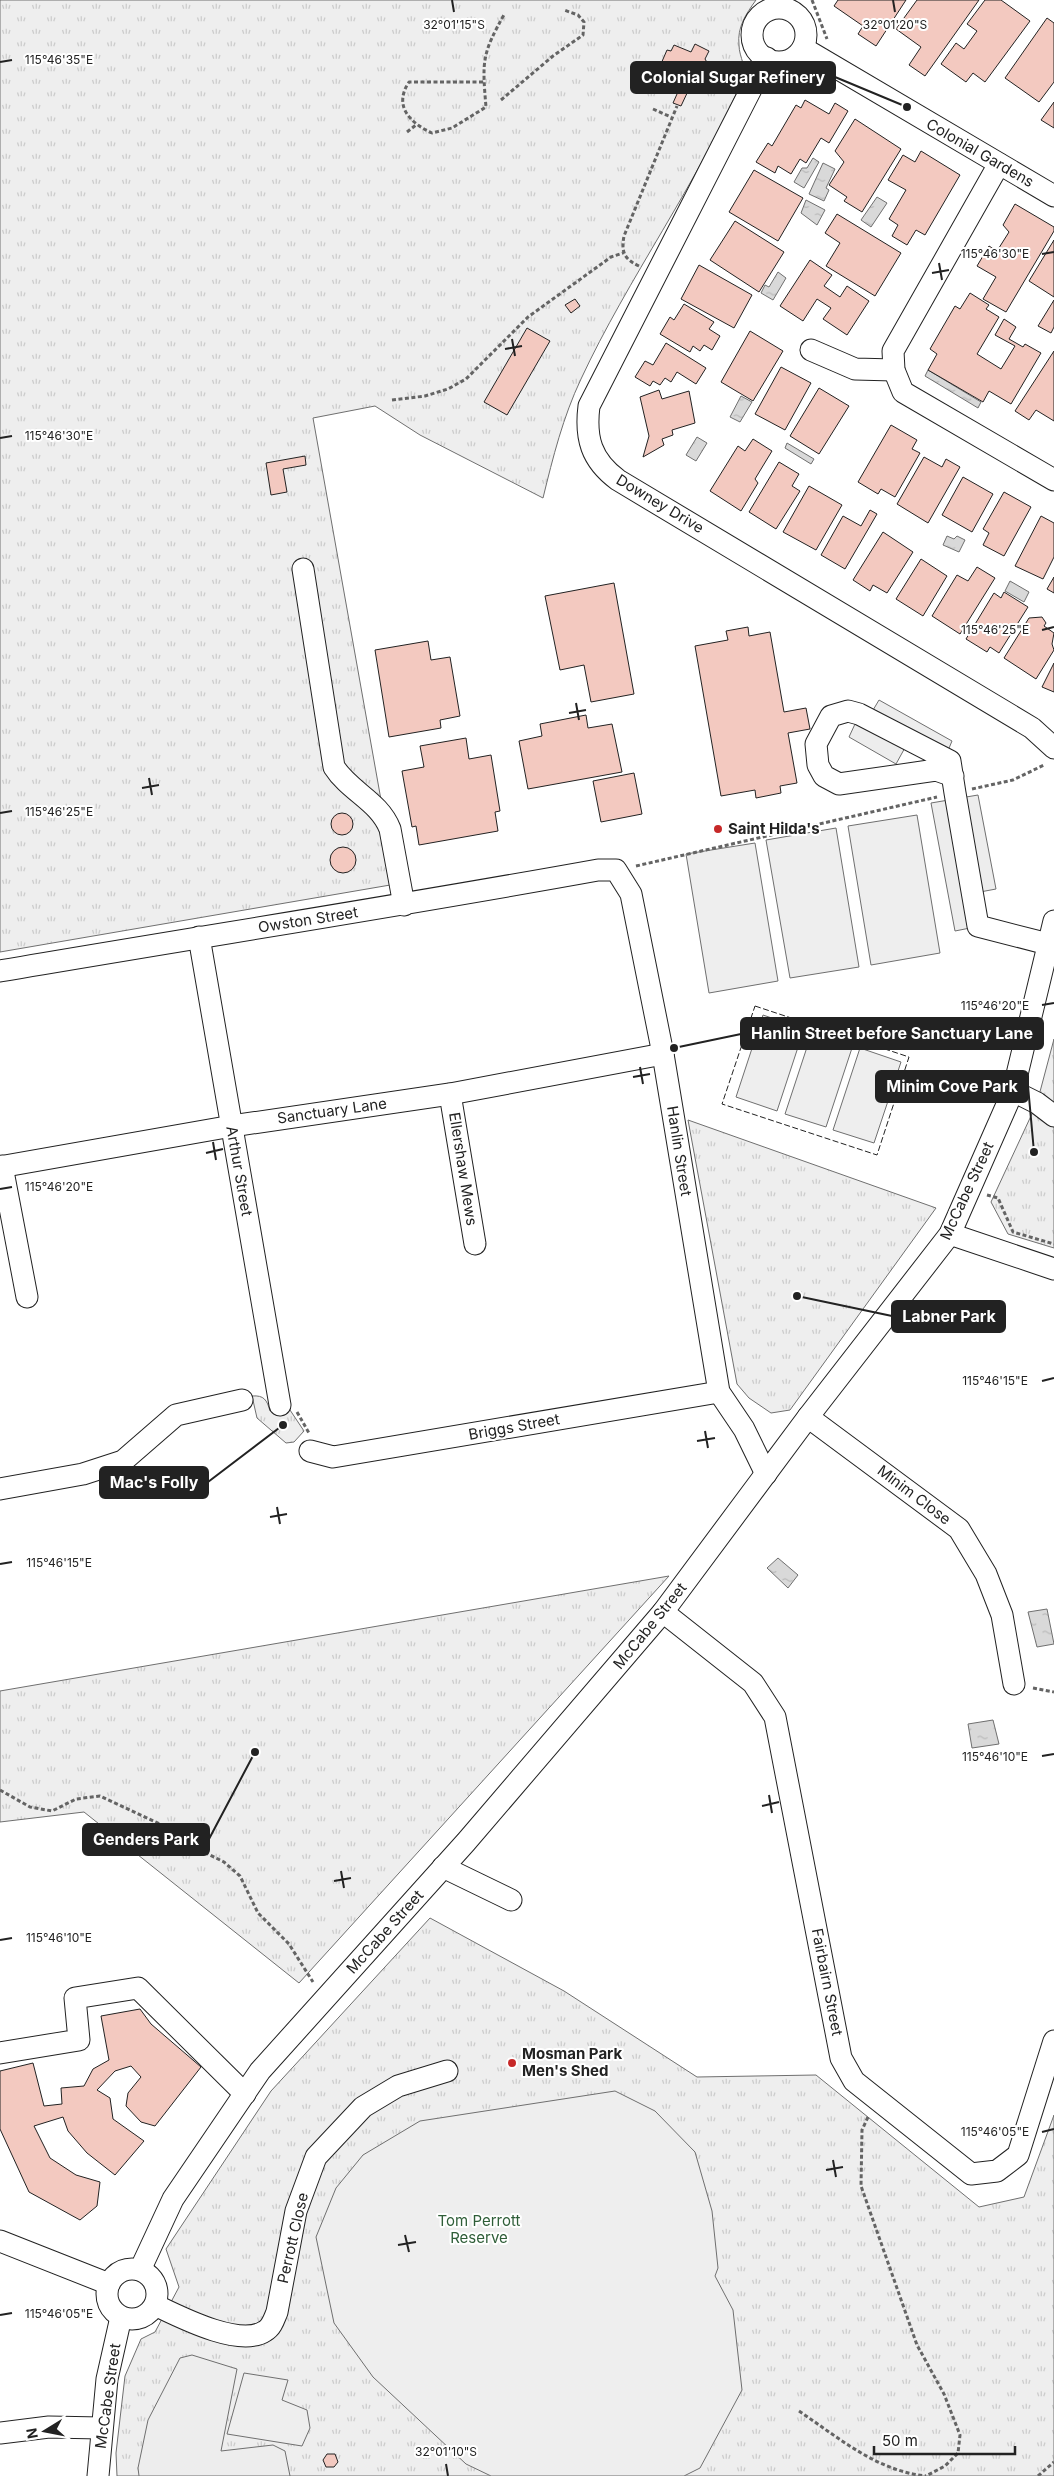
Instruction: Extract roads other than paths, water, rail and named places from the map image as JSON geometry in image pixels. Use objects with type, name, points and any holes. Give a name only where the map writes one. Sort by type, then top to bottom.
[{"type":"street","points":[[784,4],[804,23],[806,31],[803,48],[798,54],[783,62],[767,58],[756,48],[754,26],[763,14],[784,4]]},
{"type":"street","name":"Colonial Gardens","points":[[803,48],[1054,196]]},
{"type":"street","name":"Downey Drive","points":[[767,58],[589,406],[587,425],[589,442],[606,470],[618,480],[1032,728],[1050,757]]},
{"type":"street","points":[[999,164],[893,351],[894,370],[903,392],[1054,480]]},
{"type":"street","points":[[811,350],[855,370],[894,370]]},
{"type":"street","points":[[303,568],[334,767],[347,783],[376,806],[386,818],[390,829],[404,905]]},
{"type":"street","points":[[954,785],[936,770],[839,784],[824,776],[818,765],[816,744],[831,716],[848,711],[860,714],[950,761],[978,926],[1048,944]]},
{"type":"street","name":"Owston Street","points":[[0,971],[404,905],[598,870],[616,870]]},
{"type":"street","name":"Hanlin Street","points":[[616,870],[630,894],[663,1054],[719,1392],[744,1429],[766,1474]]},
{"type":"street","name":"McCabe Street","points":[[140,2270],[173,2199],[260,2071],[443,1868],[663,1612],[808,1417],[950,1234],[1013,1091],[1054,921]]},
{"type":"street","name":"Arthur Street","points":[[199,937],[280,1405]]},
{"type":"street","name":"Sanctuary Lane","points":[[1,1166],[232,1126],[450,1094],[663,1054]]},
{"type":"street","points":[[1013,1091],[1037,1103],[1054,1116]]},
{"type":"street","name":"Ellershaw Mews","points":[[450,1094],[475,1244]]},
{"type":"street","points":[[1,1166],[27,1297]]},
{"type":"street","points":[[950,1234],[1054,1269]]},
{"type":"street","name":"Briggs Street","points":[[310,1451],[333,1457],[719,1392]]},
{"type":"street","points":[[0,1489],[83,1474],[123,1461],[176,1415],[242,1400]]},
{"type":"street","name":"Minim Close","points":[[808,1417],[959,1529],[986,1574],[1002,1616],[1014,1684]]},
{"type":"street","points":[[744,1429],[785,1448]]},
{"type":"street","name":"Fairbairn Street","points":[[663,1612],[753,1683],[775,1717],[841,2058],[854,2081],[971,2174],[997,2171],[1018,2155],[1054,2041]]},
{"type":"street","points":[[443,1868],[511,1900]]},
{"type":"street","points":[[0,2053],[79,2040],[75,1998],[138,1988],[245,2094]]},
{"type":"street","name":"Perrott Close","points":[[155,2305],[186,2320],[232,2334],[248,2337],[265,2332],[272,2324],[277,2312],[296,2211],[316,2157],[363,2107],[398,2086],[447,2071]]},
{"type":"street","points":[[0,2241],[109,2284]]},
{"type":"street","points":[[132,2269],[140,2270],[148,2274],[157,2288],[155,2305],[144,2317],[137,2320],[121,2317],[110,2306],[107,2291],[109,2284],[118,2273],[132,2269]]},
{"type":"street","name":"McCabe Street","points":[[98,2476],[107,2379],[121,2317]]},
{"type":"street","points":[[0,2434],[49,2427],[101,2428]]},
{"type":"water","points":[[813,158],[819,162],[804,188],[794,182],[802,168],[807,168]]},
{"type":"water","points":[[823,163],[835,169],[826,188],[829,190],[824,201],[809,194]]},
{"type":"water","points":[[877,197],[887,203],[871,227],[861,220]]},
{"type":"water","points":[[806,200],[825,210],[817,225],[801,213]]},
{"type":"water","points":[[778,272],[786,278],[773,300],[761,293],[765,285],[769,287]]},
{"type":"water","points":[[928,370],[981,402],[978,408],[925,376]]},
{"type":"water","points":[[741,396],[752,402],[740,422],[730,417]]},
{"type":"water","points":[[697,437],[707,443],[696,461],[686,455]]},
{"type":"water","points":[[787,443],[814,459],[811,464],[785,448]]},
{"type":"water","points":[[947,536],[954,539],[957,536],[965,540],[959,552],[943,545]]},
{"type":"water","points":[[1010,581],[1029,592],[1024,602],[1005,591]]},
{"type":"water","points":[[778,1558],[798,1575],[788,1588],[767,1568]]},
{"type":"water","points":[[1047,1609],[1054,1644],[1037,1647],[1028,1612]]},
{"type":"water","points":[[993,1720],[999,1744],[972,1748],[968,1724]]},
{"type":"place","name":"Colonial Sugar Refinery","points":[[907,107]]},
{"type":"place","name":"Saint Hilda's","points":[[718,829]]},
{"type":"place","name":"Hanlin Street before Sanctuary Lane","points":[[674,1048]]},
{"type":"place","name":"Minim Cove Park","points":[[1034,1152]]},
{"type":"place","name":"Labner Park","points":[[797,1296]]},
{"type":"place","name":"Mac's Folly","points":[[283,1425]]},
{"type":"place","name":"Genders Park","points":[[255,1752]]},
{"type":"place","name":"Mosman Park Men's Shed","points":[[512,2063]]},
{"type":"park label","name":"Tom Perrott Reserve","points":[[479,2230]]}]
